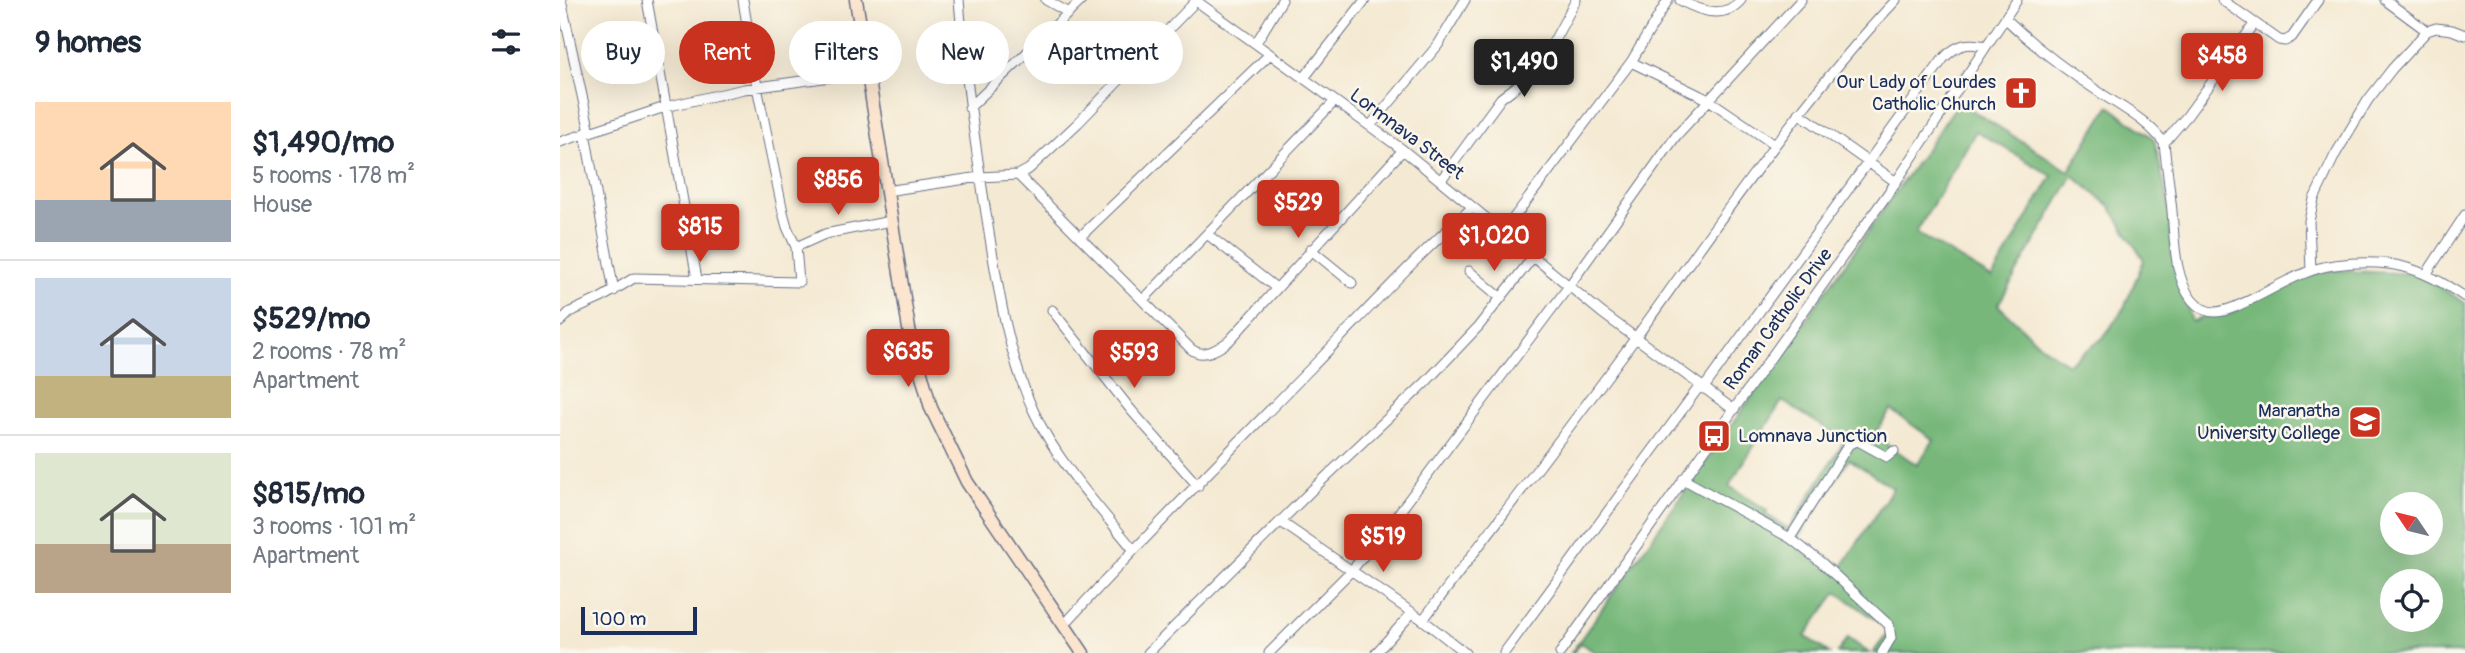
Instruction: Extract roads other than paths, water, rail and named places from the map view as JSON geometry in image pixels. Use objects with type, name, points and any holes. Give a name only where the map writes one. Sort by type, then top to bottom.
[{"type":"main road","points":[[856,0],[859,21]]},
{"type":"main road","points":[[868,84],[912,341],[932,408],[967,482],[1083,653]]},
{"type":"street","points":[[561,0],[588,133],[614,290]]},
{"type":"street","points":[[646,0],[697,279]]},
{"type":"street","points":[[560,322],[570,312],[634,278],[799,282],[796,247],[787,227],[757,87],[743,0]]},
{"type":"street","points":[[959,0],[969,108],[1008,330],[1034,411],[1065,464],[1133,549]]},
{"type":"street","points":[[1046,0],[1069,13]]},
{"type":"street","points":[[969,108],[1082,0]]},
{"type":"street","points":[[1256,43],[1282,0]]},
{"type":"street","points":[[1304,78],[1365,0]]},
{"type":"street","points":[[1370,126],[1438,45],[1465,0]]},
{"type":"street","points":[[1441,180],[1501,98],[1542,63],[1576,0]]},
{"type":"street","points":[[1503,232],[1631,62],[1668,0]]},
{"type":"street","points":[[1680,0],[1697,10],[1707,12],[1729,9],[1741,0]]},
{"type":"street","points":[[1269,653],[1352,570],[1420,486],[1569,286],[1676,136],[1801,0]]},
{"type":"street","points":[[1423,620],[1635,339],[1799,113],[1851,48],[1896,0]]},
{"type":"street","name":"Roman Catholic Drive","points":[[1560,653],[1896,182],[2017,0]]},
{"type":"street","points":[[2222,0],[2279,40],[2285,41],[2292,37],[2318,0]]},
{"type":"street","points":[[2385,0],[2427,31]]},
{"type":"street","points":[[886,191],[980,177],[1018,175],[1029,169],[1078,123],[1195,1]]},
{"type":"street","name":"Lormnava Street","points":[[1195,1],[1403,150],[1635,339],[1734,411]]},
{"type":"street","points":[[2006,19],[2043,53],[2142,122],[2158,134],[2164,143],[2175,255],[2187,291],[2197,306],[2212,313],[2220,312],[2311,271],[2333,265],[2411,267],[2427,273],[2465,296]]},
{"type":"street","points":[[2164,143],[2255,23]]},
{"type":"street","points":[[2311,271],[2309,221],[2314,199],[2324,175],[2380,83],[2427,31],[2436,27],[2465,35]]},
{"type":"street","points":[[1504,653],[1954,47],[1969,43],[1986,46]]},
{"type":"street","points":[[1081,236],[1270,54]]},
{"type":"street","points":[[1631,62],[1709,100],[1775,145]]},
{"type":"street","points":[[560,142],[664,107],[789,83]]},
{"type":"street","points":[[1143,300],[1335,101]]},
{"type":"street","points":[[1799,113],[1896,182]]},
{"type":"street","points":[[1018,175],[1198,355],[1229,341],[1275,287],[1403,150]]},
{"type":"street","points":[[1065,625],[1133,549],[1198,486],[1412,262],[1474,206]]},
{"type":"street","points":[[2427,273],[2465,215]]},
{"type":"street","points":[[796,247],[825,234],[891,221]]},
{"type":"street","points":[[1207,234],[1275,287]]},
{"type":"street","points":[[1310,249],[1352,282]]},
{"type":"street","points":[[1148,653],[1425,383],[1478,327],[1534,257]]},
{"type":"street","points":[[1469,271],[1501,298]]},
{"type":"street","points":[[1052,310],[1131,410],[1198,486]]},
{"type":"street","points":[[1790,538],[1849,444],[1858,441],[1887,457],[1894,451]]},
{"type":"street","points":[[1683,479],[1790,538],[1822,563],[1889,625],[1891,638],[1882,653]]},
{"type":"street","points":[[1281,522],[1412,612],[1465,653]]},
{"type":"street","points":[[1376,653],[1412,612]]},
{"type":"place","name":"Our Lady of Lourdes Catholic Church","points":[[2021,93]]},
{"type":"place","name":"Maranatha University College","points":[[2365,422]]},
{"type":"place","name":"Lomnava Junction","points":[[1714,436]]}]
